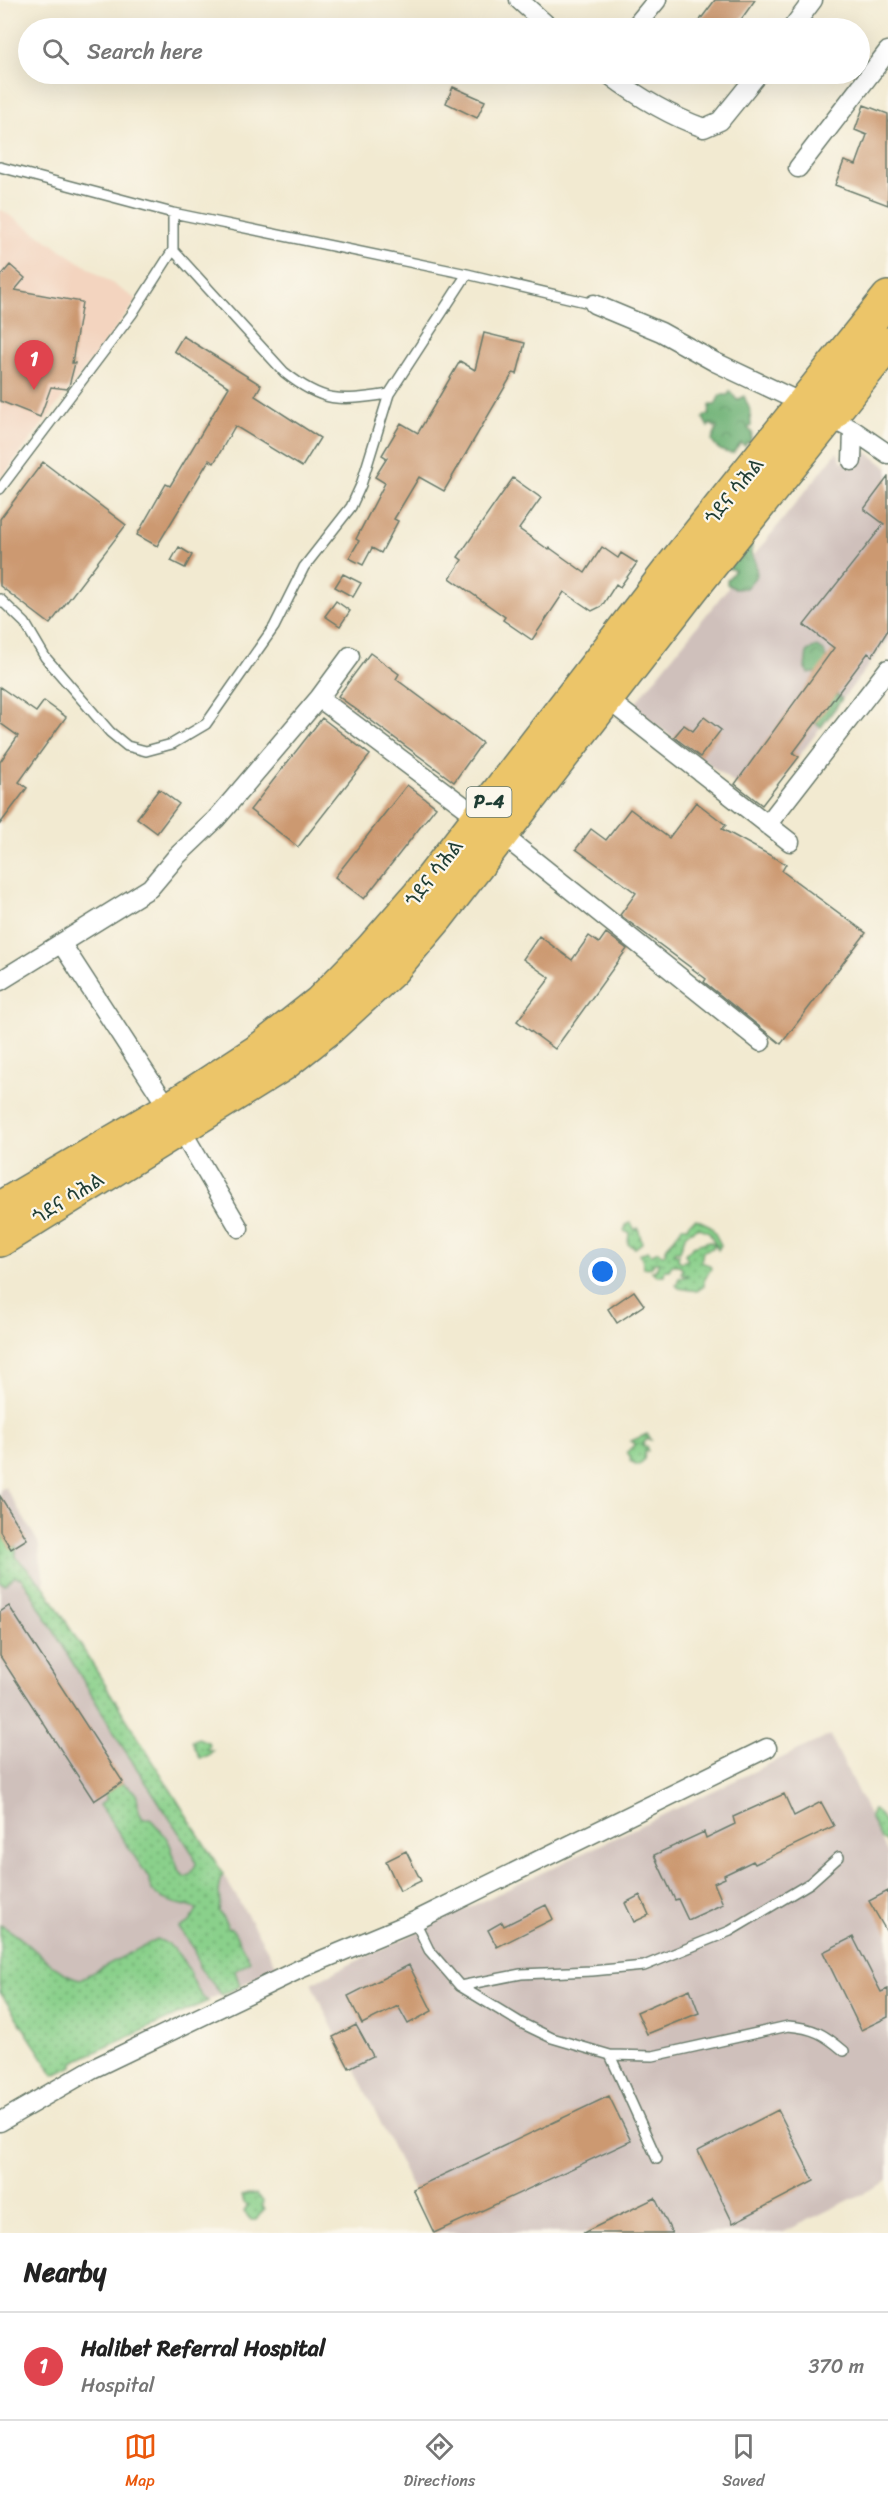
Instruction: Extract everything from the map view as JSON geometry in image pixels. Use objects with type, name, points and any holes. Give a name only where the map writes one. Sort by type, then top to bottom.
[{"type":"highway","name":"ጎደና ሳሕል","points":[[0,1208],[282,1065],[392,970],[438,916],[489,826],[672,567],[829,417],[888,298]]},
{"type":"highway","name":"ጎደና ሳሕል","points":[[489,826],[607,699],[888,344]]},
{"type":"highway","name":"ጎደና ሳሕል","points":[[0,1240],[175,1119]]},
{"type":"street","points":[[519,0],[537,18]]},
{"type":"street","points":[[642,18],[657,0]]},
{"type":"street","points":[[800,18],[813,0]]},
{"type":"street","points":[[870,74],[888,51]]},
{"type":"street","points":[[622,84],[683,120],[704,128],[720,121],[750,84]]},
{"type":"street","points":[[798,168],[863,84]]},
{"type":"street","points":[[594,304],[661,332],[715,362],[829,417],[888,454]]},
{"type":"street","points":[[829,417],[852,461]]},
{"type":"street","points":[[0,981],[150,888],[177,856],[216,819],[319,698],[350,656]]},
{"type":"street","points":[[767,825],[888,669]]},
{"type":"street","points":[[319,698],[489,826],[760,1042]]},
{"type":"street","points":[[607,699],[790,842]]},
{"type":"street","points":[[61,943],[175,1119],[239,1228]]},
{"type":"street","points":[[0,2122],[102,2064],[300,1969],[415,1921],[767,1748]]},
{"type":"lane","points":[[0,167],[173,213],[467,274],[594,304]]},
{"type":"lane","points":[[0,489],[132,314],[172,250],[173,213]]},
{"type":"lane","points":[[172,250],[284,372],[306,389],[327,398],[350,400],[389,394]]},
{"type":"lane","points":[[0,599],[25,623],[45,657],[110,732],[127,746],[146,751],[172,744],[206,724],[274,627],[304,567],[351,507],[362,485],[389,394],[467,274]]},
{"type":"lane","points":[[460,1986],[521,1974],[644,1966],[730,1931],[810,1883],[839,1857]]},
{"type":"lane","points":[[415,1921],[429,1950],[460,1986],[521,2023],[552,2038],[610,2055],[653,2056],[788,2026],[806,2028],[824,2034],[844,2050]]},
{"type":"lane","points":[[610,2055],[657,2159]]},
{"type":"shaded area","points":[[0,209],[137,300],[0,480]]},
{"type":"shaded area","points":[[837,452],[842,462],[861,460],[867,452],[888,468],[888,640],[762,804],[647,718],[636,708],[637,701]]},
{"type":"shaded area","points":[[5,1487],[38,1542],[45,1588],[223,1874],[278,1968],[73,2062],[73,2066],[54,2075],[0,1992],[0,1490]]},
{"type":"shaded area","points":[[830,1735],[888,1854],[888,2181],[782,2233],[434,2233],[353,2066],[349,2068],[333,2037],[336,2035],[311,1983]]},
{"type":"green space","points":[[730,391],[737,400],[744,396],[750,410],[751,426],[748,428],[752,433],[750,443],[747,442],[745,446],[741,443],[733,453],[715,446],[712,441],[717,428],[710,424],[708,427],[703,418],[709,415],[710,405],[715,405],[720,395],[728,395]]},
{"type":"green space","points":[[748,545],[752,546],[751,554],[755,560],[757,575],[746,588],[735,589],[727,584],[727,580],[735,570],[727,568]]},
{"type":"green space","points":[[816,647],[824,651],[828,665],[819,673],[808,673],[805,668],[807,651]]},
{"type":"green space","points":[[835,692],[842,699],[821,727],[817,725],[815,718]]},
{"type":"green space","points":[[696,1219],[711,1226],[721,1245],[718,1250],[709,1232],[698,1227],[686,1234],[680,1251],[675,1251],[674,1254],[679,1254],[678,1259],[681,1262],[688,1260],[685,1254],[693,1246],[709,1241],[714,1244],[713,1248],[703,1251],[701,1262],[711,1268],[704,1281],[704,1286],[697,1291],[679,1288],[676,1285],[679,1278],[688,1276],[681,1273],[683,1270],[679,1265],[672,1265],[669,1270],[665,1270],[664,1275],[657,1276],[652,1271],[655,1271],[659,1262],[654,1262],[652,1267],[644,1268],[642,1257],[639,1254],[648,1251],[651,1255],[658,1251],[662,1255],[665,1254],[667,1246],[682,1227],[687,1227]]},
{"type":"green space","points":[[631,1223],[635,1230],[638,1228],[642,1243],[635,1248],[628,1244],[629,1233],[624,1231],[626,1225]]},
{"type":"green space","points":[[647,1434],[651,1440],[647,1439],[642,1445],[648,1448],[648,1451],[645,1451],[644,1460],[638,1465],[630,1461],[631,1458],[627,1452],[636,1444],[631,1441]]},
{"type":"green space","points":[[0,1531],[16,1546],[16,1557],[45,1588],[223,1874],[219,1882],[219,1911],[229,1929],[232,1928],[250,1961],[235,1971],[240,1986],[222,1995],[199,1967],[195,1950],[179,1928],[190,1922],[197,1909],[166,1900],[154,1892],[149,1878],[100,1805],[107,1799],[104,1794],[121,1783],[129,1788],[137,1796],[138,1808],[143,1819],[150,1818],[163,1832],[181,1873],[185,1877],[190,1875],[196,1864],[193,1854],[122,1746],[26,1584],[21,1578],[14,1577],[5,1585],[0,1582]]},
{"type":"green space","points":[[198,1738],[208,1742],[210,1746],[206,1749],[213,1750],[207,1757],[200,1758],[192,1741]]},
{"type":"green space","points":[[873,1809],[884,1821],[888,1846],[887,1841],[881,1839],[870,1817]]},
{"type":"green space","points":[[0,1925],[21,1938],[58,1969],[80,1979],[157,1939],[169,1945],[177,1953],[202,1997],[208,2001],[73,2062],[73,2066],[54,2075],[0,1992]]},
{"type":"green space","points":[[256,2195],[263,2201],[264,2209],[256,2220],[251,2220],[244,2212],[248,2205],[244,2203],[242,2196]]},
{"type":"building","points":[[715,0],[755,0],[742,18],[702,18]]},
{"type":"building","points":[[453,87],[485,101],[477,118],[446,103]]},
{"type":"building","points":[[864,105],[888,114],[888,205],[835,185],[844,161],[856,165],[867,135],[855,130]]},
{"type":"building","points":[[10,265],[25,278],[15,290],[82,302],[72,363],[75,363],[69,386],[67,389],[51,387],[40,417],[0,401],[0,277]]},
{"type":"building","points":[[484,333],[525,343],[517,374],[513,373],[444,491],[419,477],[394,519],[398,521],[381,553],[372,548],[363,565],[349,558],[359,541],[356,539],[385,483],[375,477],[387,458],[382,455],[401,423],[418,433],[460,361],[475,370]]},
{"type":"building","points":[[183,336],[261,385],[255,396],[320,438],[302,467],[235,426],[214,463],[209,460],[157,546],[137,535],[166,484],[170,486],[229,387],[174,351]]},
{"type":"building","points":[[43,462],[126,525],[50,624],[0,586],[0,519]]},
{"type":"building","points":[[888,477],[888,630],[872,656],[868,653],[793,753],[799,757],[762,805],[735,784],[834,648],[804,625],[884,524],[864,509]]},
{"type":"building","points":[[513,478],[541,498],[519,529],[549,550],[550,548],[585,573],[602,547],[618,558],[621,553],[637,563],[620,587],[616,584],[602,606],[592,611],[564,592],[532,640],[503,620],[505,617],[450,578],[462,560],[458,557]]},
{"type":"building","points":[[179,547],[192,555],[185,568],[171,561]]},
{"type":"building","points":[[343,574],[361,583],[353,597],[335,587]]},
{"type":"building","points":[[336,601],[350,611],[340,626],[325,616]]},
{"type":"building","points":[[370,653],[399,674],[396,679],[482,743],[454,782],[338,696]]},
{"type":"building","points":[[0,687],[36,712],[44,701],[66,717],[19,782],[27,788],[0,824],[0,762],[18,736],[0,723]]},
{"type":"building","points":[[704,717],[721,730],[700,757],[674,737],[684,725],[693,731]]},
{"type":"building","points":[[322,718],[370,755],[298,847],[250,810]]},
{"type":"building","points":[[407,785],[436,807],[364,899],[335,877]]},
{"type":"building","points":[[159,789],[179,804],[157,833],[137,818]]},
{"type":"building","points":[[696,802],[726,825],[722,829],[786,864],[782,871],[866,933],[781,1044],[704,982],[706,979],[620,915],[636,893],[576,849],[591,829],[606,840],[630,809],[669,838]]},
{"type":"building","points":[[606,933],[627,949],[555,1049],[517,1021],[550,978],[523,959],[539,936],[572,960],[589,936],[599,943]]},
{"type":"building","points":[[634,1291],[644,1305],[617,1323],[608,1309]]},
{"type":"building","points":[[0,1496],[27,1539],[11,1549],[0,1531]]},
{"type":"building","points":[[9,1606],[123,1782],[94,1801],[0,1656],[0,1612]]},
{"type":"building","points":[[784,1794],[794,1816],[821,1802],[834,1826],[755,1864],[753,1861],[724,1875],[725,1878],[714,1883],[723,1904],[688,1920],[678,1899],[675,1900],[654,1855],[704,1832],[706,1838],[735,1824],[733,1817]]},
{"type":"building","points":[[406,1851],[421,1881],[400,1891],[386,1861]]},
{"type":"building","points":[[888,1891],[888,1934],[869,1901]]},
{"type":"building","points":[[640,1895],[649,1915],[634,1922],[625,1903]]},
{"type":"building","points":[[546,1905],[553,1919],[497,1947],[488,1930],[502,1922],[504,1926]]},
{"type":"building","points":[[853,1937],[881,1992],[888,1989],[888,2017],[861,2030],[823,1952]]},
{"type":"building","points":[[409,1965],[432,2011],[408,2024],[398,2006],[362,2024],[348,1996]]},
{"type":"building","points":[[690,1989],[699,2013],[647,2034],[637,2012]]},
{"type":"building","points":[[356,2025],[373,2056],[349,2068],[333,2037]]},
{"type":"building","points":[[609,2096],[631,2141],[434,2233],[413,2189]]},
{"type":"building","points":[[778,2110],[814,2181],[733,2223],[698,2151]]},
{"type":"building","points":[[655,2198],[672,2233],[583,2233]]},
{"type":"place","name":"Halibet Referral Hospital","points":[[34,390]]}]
